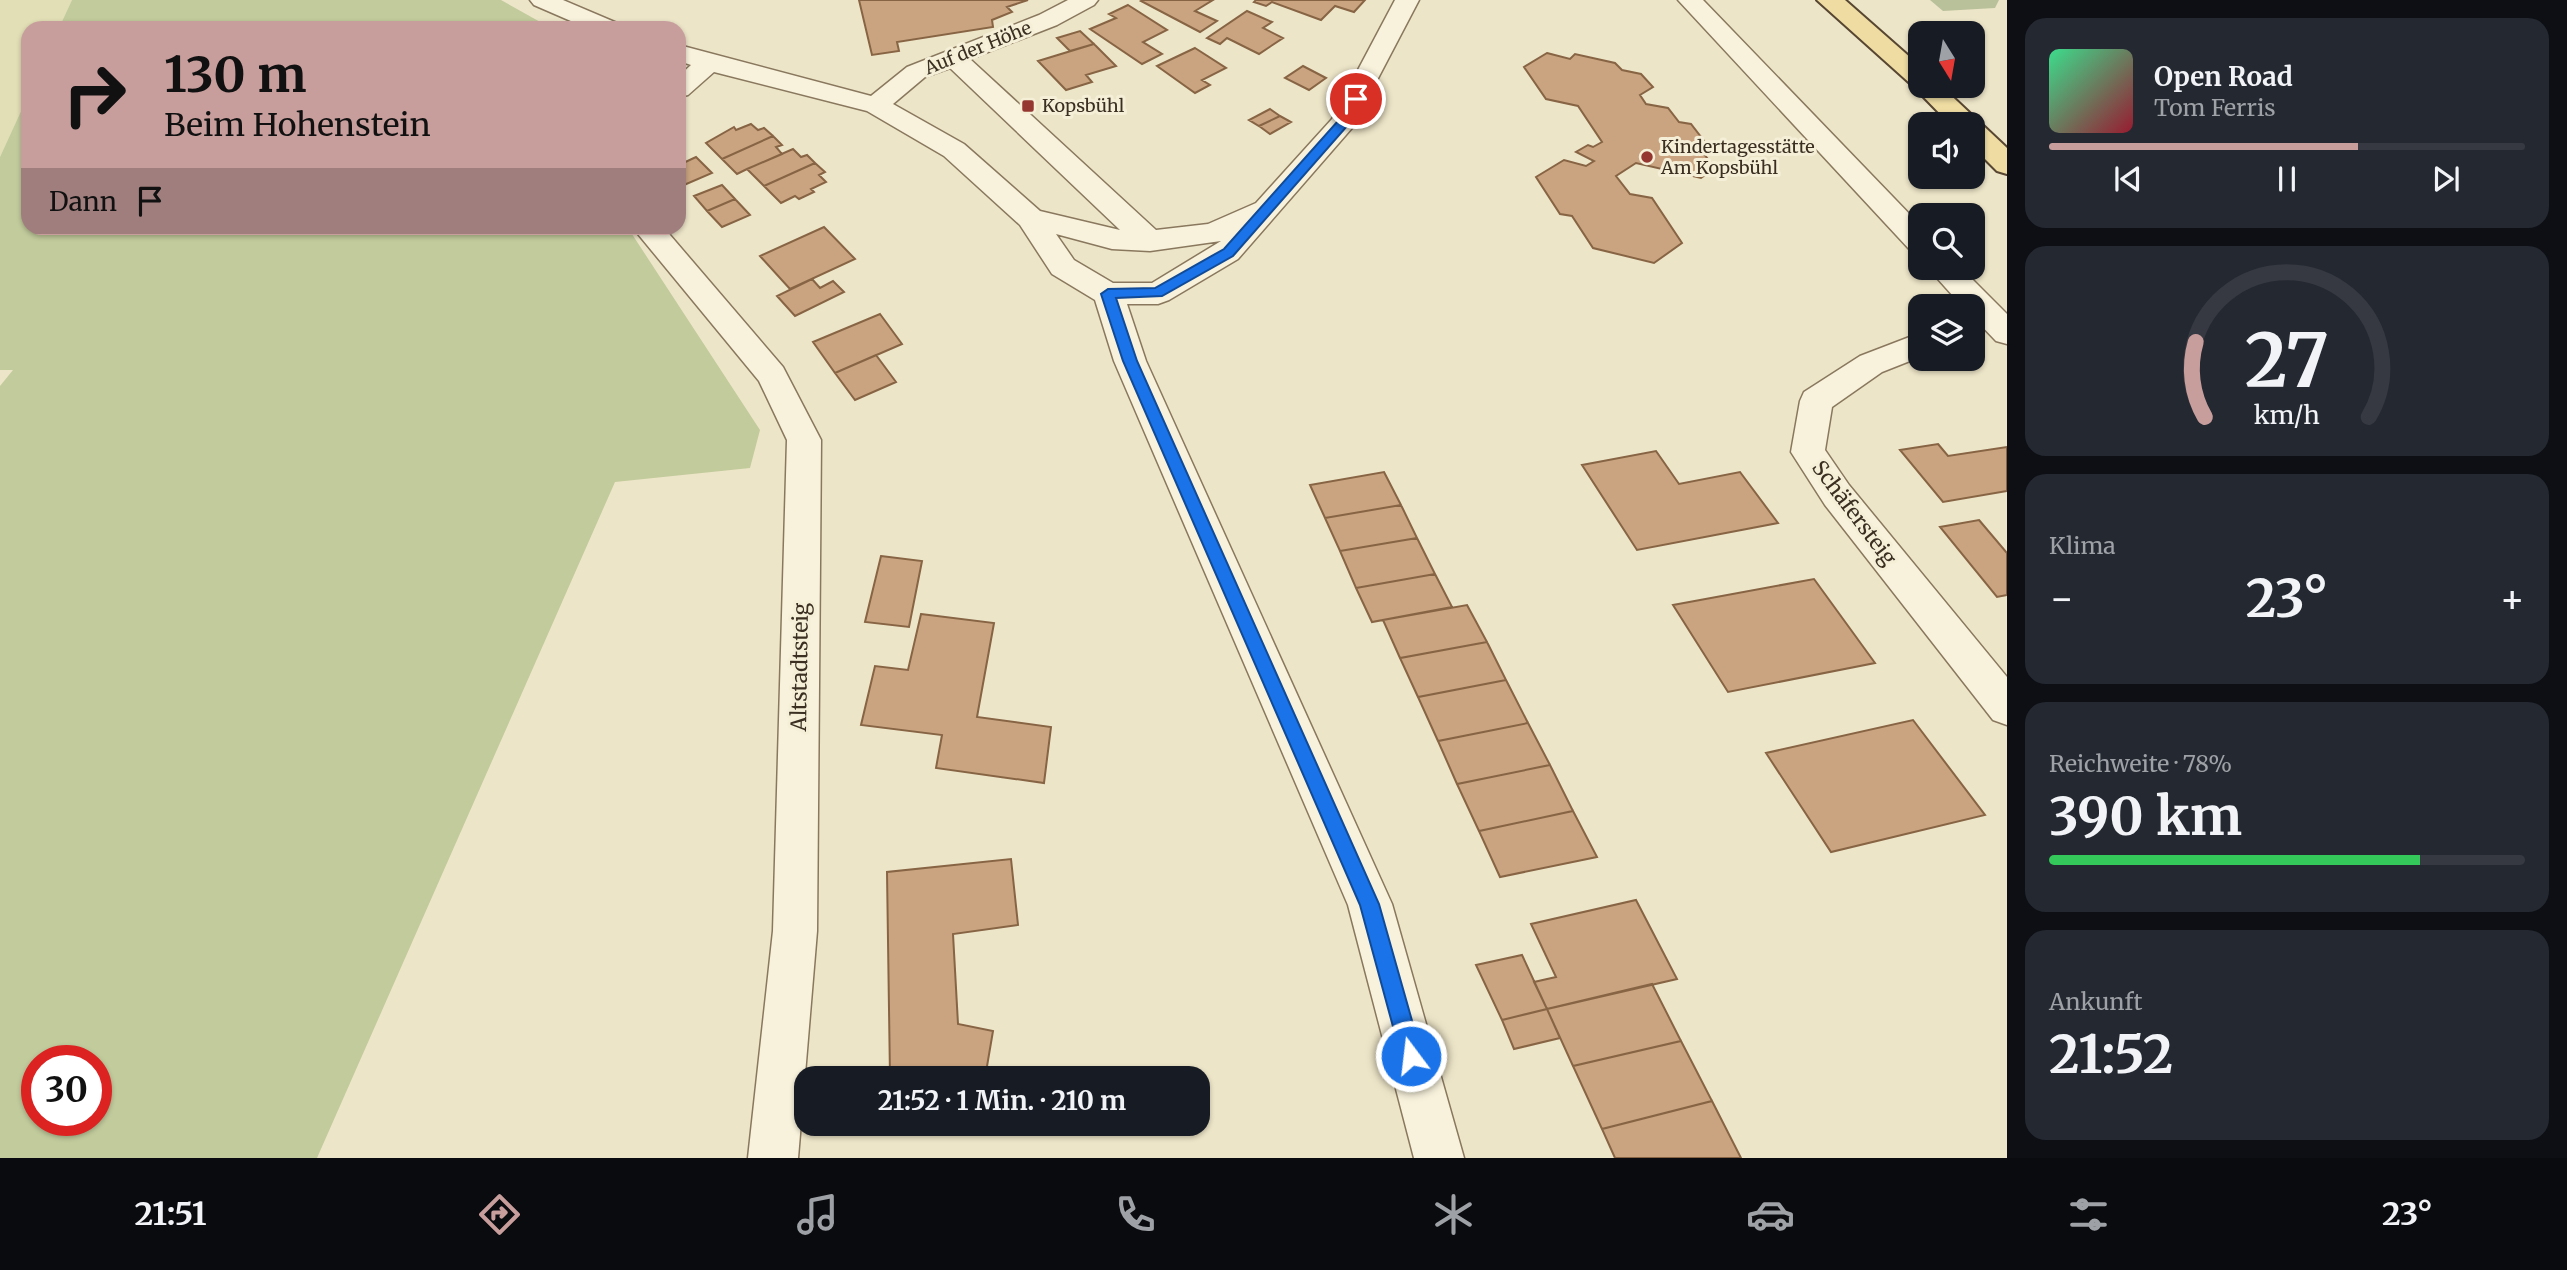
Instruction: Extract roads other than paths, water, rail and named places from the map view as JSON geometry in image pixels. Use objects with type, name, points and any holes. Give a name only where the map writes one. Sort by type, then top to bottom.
[{"type":"main road","points":[[1830,0],[1908,70]]},
{"type":"main road","points":[[1939,98],[1953,112]]},
{"type":"main road","points":[[1985,143],[2007,164]]},
{"type":"street","points":[[542,0],[592,21]]},
{"type":"street","name":"Auf der Höhe","points":[[876,105],[915,72],[1048,20],[1086,0]]},
{"type":"street","points":[[686,55],[876,105],[954,150],[1030,218],[1063,267],[1108,294],[1158,293],[1228,253],[1343,122],[1408,0]]},
{"type":"street","points":[[1690,0],[1908,230]]},
{"type":"street","points":[[953,57],[1150,241]]},
{"type":"street","points":[[686,83],[709,63]]},
{"type":"street","points":[[1030,218],[1112,239],[1150,241],[1214,233],[1270,205]]},
{"type":"street","name":"Altstadtsteig","points":[[654,235],[772,375],[804,440],[795,931],[773,1158]]},
{"type":"street","points":[[1955,280],[2005,332]]},
{"type":"street","points":[[1108,294],[1130,361],[1370,904],[1439,1158]]},
{"type":"street","points":[[1985,334],[2005,332]]},
{"type":"street","name":"Schäfersteig","points":[[1908,349],[1871,364],[1816,401],[1808,452],[1837,495],[2007,707]]},
{"type":"place","name":"Kopsbühl","points":[[1028,106]]},
{"type":"place","name":"Kindertagesstätte Am Kopsbühl","points":[[1647,157]]}]
